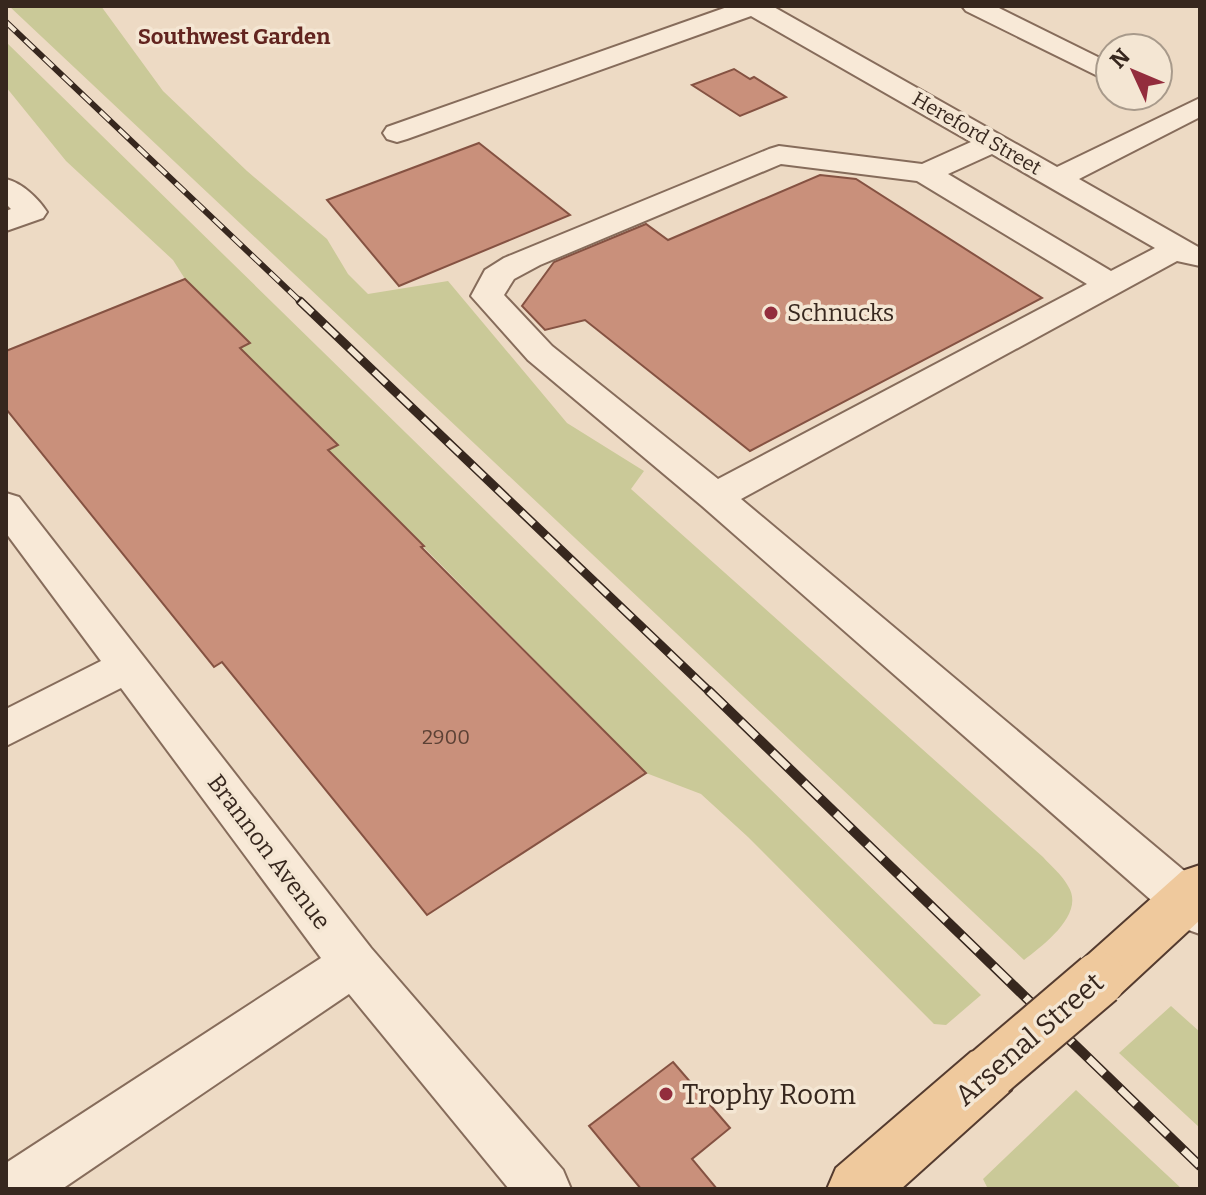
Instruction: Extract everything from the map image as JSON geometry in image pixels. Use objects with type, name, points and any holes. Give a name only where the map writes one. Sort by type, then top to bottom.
[{"type":"main road","name":"Arsenal Street","points":[[857,1189],[991,1071],[1195,900]]},
{"type":"street","points":[[397,133],[754,6]]},
{"type":"street","name":"Hereford Street","points":[[754,6],[1189,254]]},
{"type":"street","points":[[987,8],[1094,65]]},
{"type":"street","points":[[1174,104],[1196,113]]},
{"type":"street","points":[[1057,179],[1196,113]]},
{"type":"street","points":[[925,173],[994,143]]},
{"type":"street","points":[[1111,285],[925,173],[779,155],[529,258],[501,273],[488,285],[487,296],[540,353],[1195,900]]},
{"type":"street","points":[[6,188],[32,212],[6,222]]},
{"type":"street","points":[[715,497],[1111,285],[1189,254]]},
{"type":"street","name":"Brannon Avenue","points":[[6,506],[354,963],[544,1189]]},
{"type":"street","points":[[6,729],[127,666]]},
{"type":"street","points":[[15,1189],[354,963]]},
{"type":"shaded area","points":[[9,6],[101,6],[163,91],[247,171],[327,239],[348,274],[368,294],[448,281],[567,423],[644,471],[631,489],[1063,878],[1072,897],[1067,918],[1060,928],[1024,960]]},
{"type":"shaded area","points":[[6,42],[981,995],[946,1025],[934,1024],[748,837],[701,794],[646,773],[328,450],[338,444],[240,348],[249,343],[185,279],[173,260],[66,161],[6,87]]},
{"type":"shaded area","points":[[1171,1006],[1200,1032],[1200,1128],[1119,1053]]},
{"type":"shaded area","points":[[1076,1090],[1182,1189],[988,1189],[983,1179]]},
{"type":"building","points":[[734,69],[750,79],[754,77],[786,97],[740,116],[692,85]]},
{"type":"building","points":[[479,143],[570,215],[399,286],[327,200]]},
{"type":"building","name":"Schnucks","points":[[820,175],[856,179],[1042,298],[750,451],[585,320],[545,330],[522,306],[554,262],[646,224],[668,240]]},
{"type":"building","points":[[185,279],[250,343],[240,348],[338,445],[328,450],[646,773],[427,915],[222,662],[214,667],[6,409],[6,351]]},
{"type":"building","name":"Trophy Room","points":[[673,1062],[730,1128],[692,1159],[717,1189],[641,1189],[589,1126]]},
{"type":"railway","points":[[6,22],[302,303]]},
{"type":"railway","points":[[300,301],[711,693]]},
{"type":"railway","points":[[709,691],[1200,1166]]},
{"type":"place","name":"Schnucks","points":[[771,313]]},
{"type":"place","name":"Trophy Room","points":[[666,1094]]},
{"type":"district","name":"Southwest Garden","points":[[234,36]]}]
